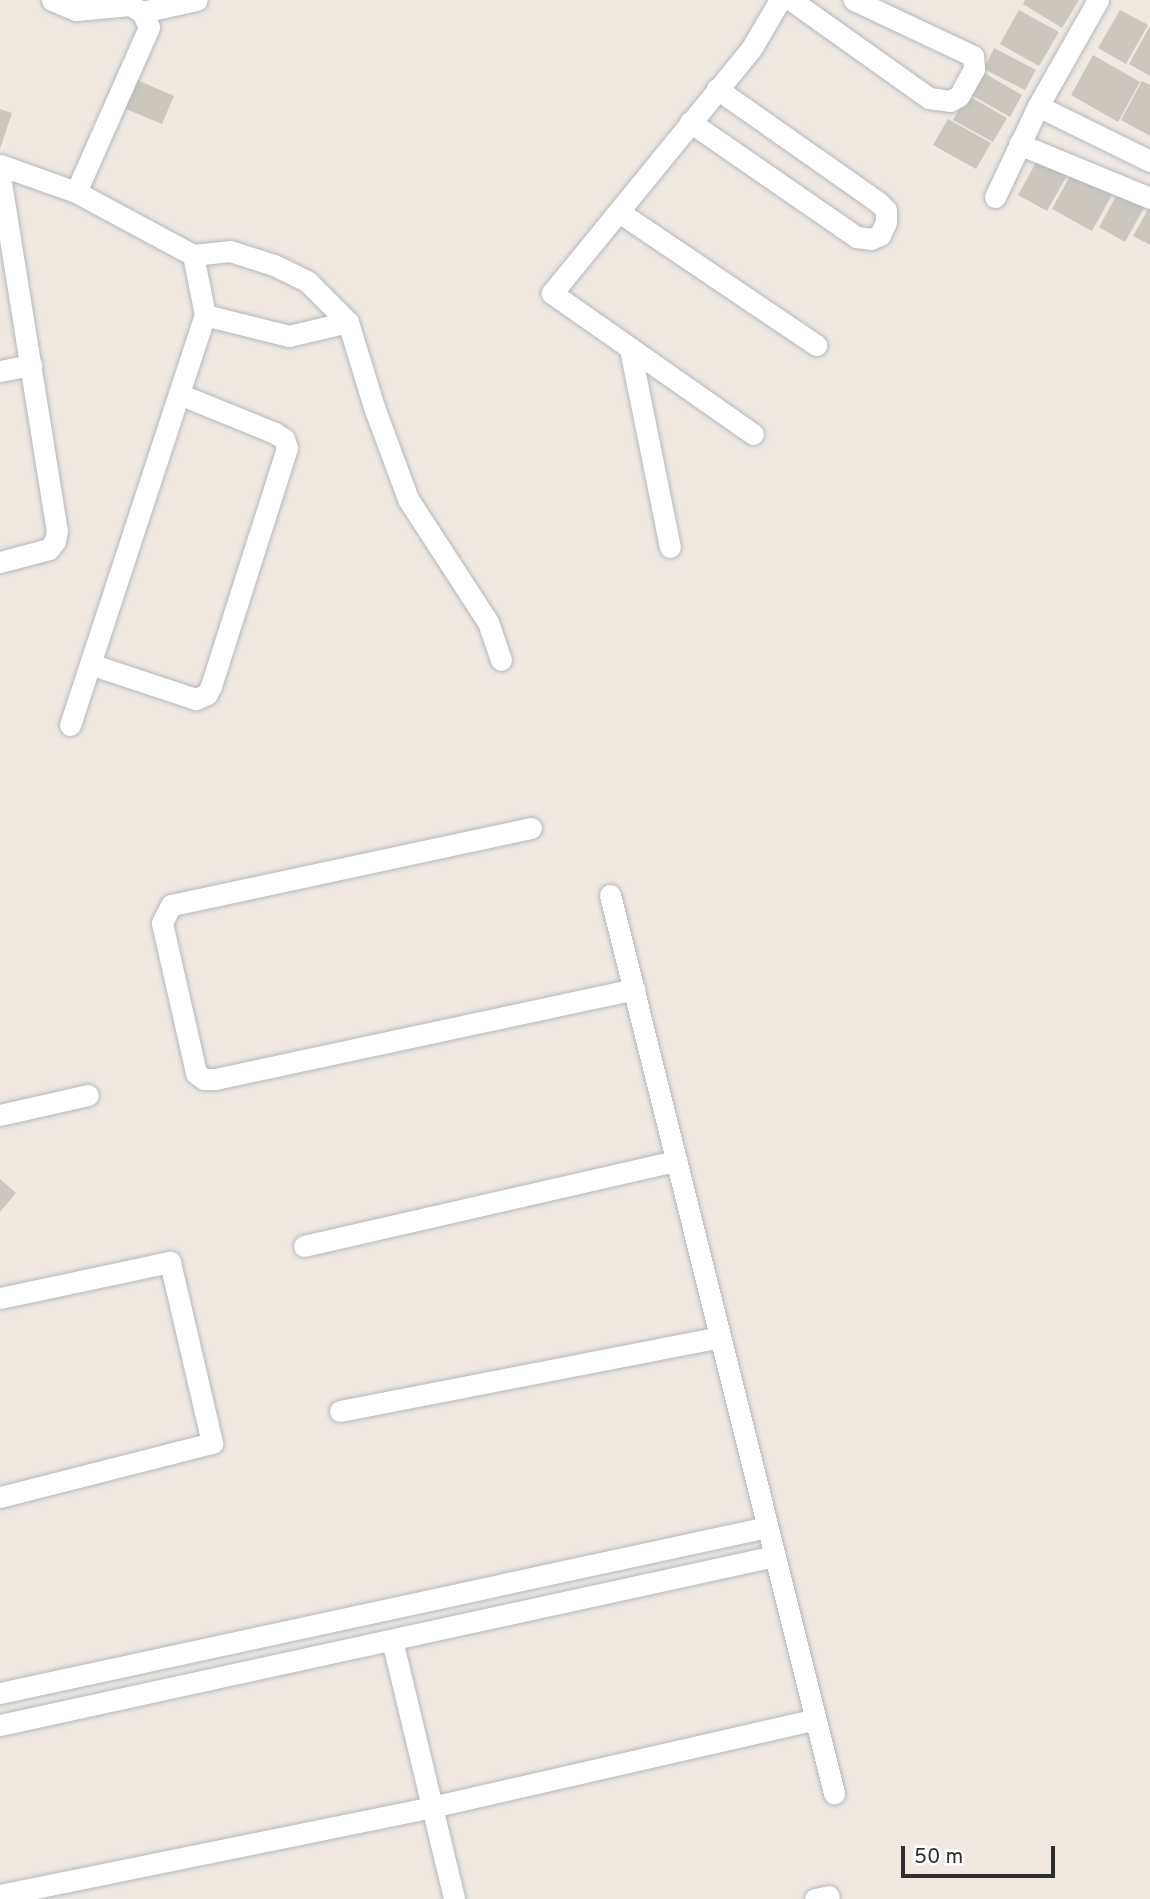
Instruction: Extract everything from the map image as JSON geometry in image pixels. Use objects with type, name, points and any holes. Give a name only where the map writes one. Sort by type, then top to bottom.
[{"type":"street","points":[[52,0],[77,5],[130,5],[142,12],[149,27],[76,192]]},
{"type":"street","points":[[142,12],[197,0]]},
{"type":"street","points":[[753,434],[552,293],[718,89],[762,32],[780,0]]},
{"type":"street","points":[[791,0],[929,98],[950,101],[959,96],[974,69],[973,56],[854,0]]},
{"type":"street","points":[[995,197],[1038,106],[1098,0]]},
{"type":"street","points":[[690,122],[857,237],[871,239],[880,235],[886,222],[886,211],[878,202],[718,89]]},
{"type":"street","points":[[1038,106],[1150,161]]},
{"type":"street","points":[[1019,144],[1150,198]]},
{"type":"street","points":[[0,165],[76,192],[193,255],[230,251],[274,265],[307,281],[348,322],[374,407],[408,499],[488,622],[501,660]]},
{"type":"street","points":[[0,176],[57,530],[49,548],[0,562]]},
{"type":"street","points":[[619,212],[816,345]]},
{"type":"street","points":[[70,726],[205,315],[193,255]]},
{"type":"street","points":[[205,315],[289,337],[348,322]]},
{"type":"street","points":[[630,349],[670,547]]},
{"type":"street","points":[[0,371],[31,365]]},
{"type":"street","points":[[90,664],[196,699],[208,694],[211,686],[287,448],[284,439],[275,433],[179,394]]},
{"type":"street","points":[[531,828],[171,905],[162,923],[196,1073],[204,1079],[215,1079],[634,989]]},
{"type":"street","points":[[610,895],[834,1793]]},
{"type":"street","points":[[0,1115],[88,1095]]},
{"type":"street","points":[[304,1246],[676,1161]]},
{"type":"street","points":[[0,1298],[170,1262],[212,1443],[0,1497]]},
{"type":"street","points":[[340,1411],[720,1337]]},
{"type":"street","points":[[0,1693],[767,1527]]},
{"type":"street","points":[[0,1725],[775,1556]]},
{"type":"street","points":[[392,1640],[454,1899]]},
{"type":"street","points":[[0,1895],[432,1807],[815,1719]]},
{"type":"building","points":[[1025,0],[1079,0],[1062,28],[1023,4]]},
{"type":"building","points":[[1019,10],[1059,32],[1039,66],[1000,44]]},
{"type":"building","points":[[1120,10],[1148,25],[1126,64],[1098,48]]},
{"type":"building","points":[[1150,26],[1150,76],[1129,64]]},
{"type":"building","points":[[994,48],[1036,70],[1025,90],[984,69]]},
{"type":"building","points":[[1093,55],[1140,82],[1118,122],[1071,95]]},
{"type":"building","points":[[979,70],[1022,95],[1010,117],[966,92]]},
{"type":"building","points":[[128,76],[174,96],[162,124],[116,105]]},
{"type":"building","points":[[1142,81],[1150,85],[1150,136],[1121,120]]},
{"type":"building","points":[[967,95],[1007,118],[993,142],[953,120]]},
{"type":"building","points":[[0,109],[12,113],[0,149]]},
{"type":"building","points":[[948,119],[991,143],[976,169],[933,145]]},
{"type":"building","points":[[1040,155],[1069,172],[1047,211],[1018,195]]},
{"type":"building","points":[[1072,172],[1112,195],[1092,231],[1052,209]]},
{"type":"building","points":[[1119,191],[1145,206],[1125,242],[1099,227]]},
{"type":"building","points":[[1150,206],[1150,245],[1133,236]]},
{"type":"building","points":[[0,1179],[16,1193],[0,1212]]}]
